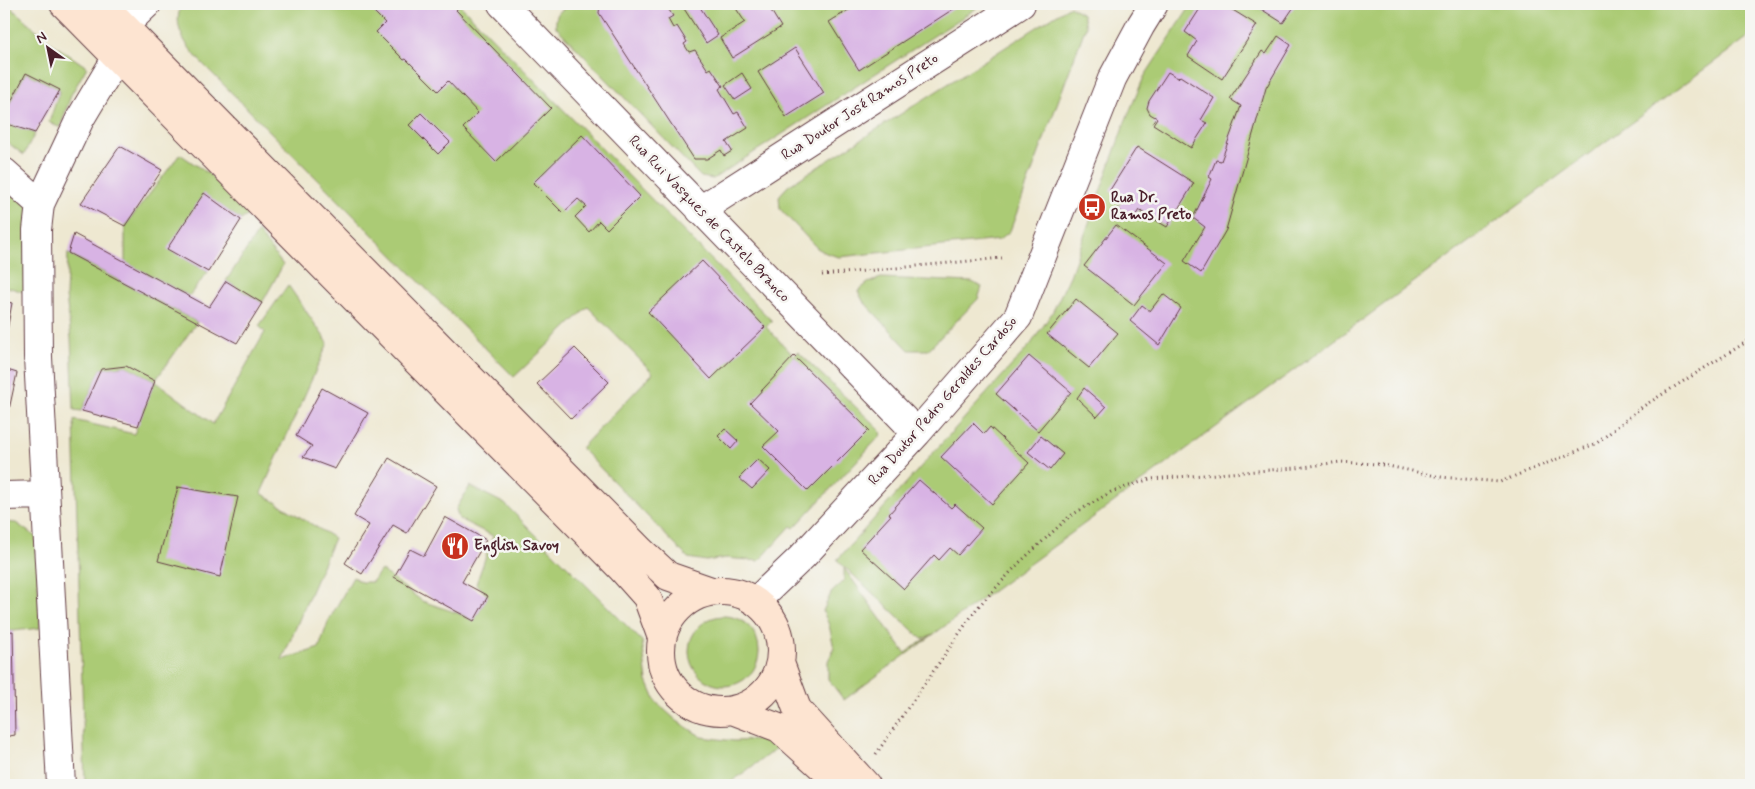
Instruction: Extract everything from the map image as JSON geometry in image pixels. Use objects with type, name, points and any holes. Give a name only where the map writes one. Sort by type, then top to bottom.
[{"type":"main road","points":[[64,4],[622,568],[647,598],[662,638],[662,661],[670,684],[686,700],[708,710],[732,710],[779,728],[856,782]]},
{"type":"main road","points":[[102,4],[641,551],[668,576],[710,591],[734,592],[756,601],[772,618],[780,640],[780,663],[796,709],[856,782]]},
{"type":"main road","points":[[662,638],[672,617],[688,600],[710,591]]},
{"type":"main road","points":[[732,710],[754,701],[770,685],[780,663]]},
{"type":"street","points":[[124,26],[147,4]]},
{"type":"street","name":"Rua Doutor José Ramos Preto","points":[[700,210],[1021,4]]},
{"type":"street","name":"Rua Rui Vasques de Castelo Branco","points":[[515,8],[700,210],[917,433]]},
{"type":"street","name":"Rua Doutor Pedro Geraldes Cardoso","points":[[756,601],[802,557],[917,433],[1018,317],[1112,79],[1143,11]]},
{"type":"street","points":[[61,785],[38,357],[37,230],[40,204],[80,118],[117,57]]},
{"type":"street","points":[[4,172],[40,204]]},
{"type":"street","points":[[4,496],[45,495]]},
{"type":"path","points":[[822,275],[1002,258]]},
{"type":"path","points":[[856,782],[978,608],[1019,562],[1070,516],[1111,492],[1150,479],[1296,468],[1340,462],[1378,464],[1441,477],[1500,482],[1597,443],[1642,407],[1751,338]]},
{"type":"green space","points":[[4,4],[7,4],[51,43],[87,67],[71,95],[60,128],[49,122],[60,90],[26,73],[4,115],[4,35],[8,25],[4,22]]},
{"type":"green space","points":[[182,4],[459,4],[772,321],[766,327],[794,356],[798,352],[879,429],[881,435],[794,528],[791,526],[759,561],[726,558],[706,561],[688,558],[581,448],[653,373],[588,307],[514,377],[200,61],[185,42],[179,27],[179,12]]},
{"type":"green space","points":[[571,4],[983,4],[713,179],[701,177],[556,27],[557,15]]},
{"type":"green space","points":[[1192,4],[1751,4],[1751,35],[844,700],[828,679],[828,661],[834,648],[829,625],[823,611],[831,593],[844,581],[844,568],[905,653],[933,634],[922,639],[837,560],[1031,344],[1052,313],[1070,276],[1125,122],[1144,77]]},
{"type":"green space","points":[[1070,6],[1083,14],[1086,26],[1010,231],[999,240],[839,257],[817,248],[780,209],[779,196],[788,186]]},
{"type":"green space","points":[[4,123],[35,133],[24,155],[4,140]]},
{"type":"green space","points":[[180,154],[210,175],[248,215],[241,220],[204,194],[168,249],[208,272],[189,296],[125,262],[125,226]]},
{"type":"green space","points":[[4,187],[40,204],[37,296],[4,286]]},
{"type":"green space","points":[[258,232],[283,265],[262,303],[226,281]]},
{"type":"green space","points":[[68,253],[197,322],[155,381],[126,366],[101,369],[82,411],[74,410],[71,339],[66,296]]},
{"type":"green space","points":[[881,278],[972,282],[982,287],[978,299],[928,350],[909,350],[863,301],[858,291],[868,283]]},
{"type":"green space","points":[[288,285],[328,343],[261,493],[334,538],[282,660],[319,648],[328,622],[353,577],[361,582],[372,582],[381,570],[422,601],[463,615],[474,621],[488,596],[476,584],[493,536],[459,519],[456,509],[470,486],[505,504],[642,641],[647,681],[656,702],[677,721],[702,737],[734,741],[765,740],[777,748],[727,785],[85,785],[74,420],[134,434],[155,381],[213,424],[265,332],[259,326]]},
{"type":"green space","points":[[4,522],[16,523],[36,537],[40,628],[4,632]]},
{"type":"green space","points":[[731,616],[744,622],[753,631],[757,637],[759,651],[757,665],[749,676],[738,684],[717,686],[710,684],[699,676],[691,665],[689,644],[691,637],[699,626],[710,618]]},
{"type":"building","points":[[366,4],[454,4],[458,8],[456,10],[551,108],[496,162],[463,128],[478,113],[448,81],[438,91],[406,59],[404,60],[376,32],[385,23]]},
{"type":"building","points":[[600,4],[665,4],[673,16],[668,19],[673,28],[677,26],[687,42],[684,44],[689,52],[695,50],[708,70],[711,68],[723,86],[719,89],[734,114],[738,112],[748,128],[726,142],[732,151],[724,156],[721,150],[707,159],[694,159],[599,13]]},
{"type":"building","points":[[681,4],[698,4],[718,35],[706,43]]},
{"type":"building","points":[[733,4],[767,4],[781,27],[732,58],[720,38],[745,22]]},
{"type":"building","points":[[858,4],[961,4],[859,70],[829,22]]},
{"type":"building","points":[[1203,4],[1223,4],[1257,25],[1222,79],[1188,56],[1197,41],[1185,32]]},
{"type":"building","points":[[1253,4],[1296,4],[1283,23]]},
{"type":"building","points":[[1278,36],[1291,45],[1266,88],[1226,230],[1201,273],[1184,261],[1205,227],[1193,218],[1212,179],[1209,177],[1216,160],[1221,161],[1241,106],[1230,99],[1262,51],[1266,54]]},
{"type":"building","points":[[795,48],[824,93],[786,117],[758,72]]},
{"type":"building","points":[[1168,72],[1178,78],[1180,76],[1214,98],[1201,120],[1207,123],[1191,148],[1153,124],[1157,118],[1150,114],[1147,108],[1149,101]]},
{"type":"building","points":[[26,73],[60,90],[35,133],[4,123],[4,115]]},
{"type":"building","points":[[742,73],[752,89],[735,100],[725,85]]},
{"type":"building","points":[[421,113],[450,142],[438,154],[409,125]]},
{"type":"building","points":[[582,135],[640,196],[607,229],[599,221],[589,232],[575,217],[586,206],[578,199],[563,213],[533,183]]},
{"type":"building","points":[[120,146],[162,170],[125,226],[81,203]]},
{"type":"building","points":[[1137,147],[1194,183],[1167,227],[1139,210],[1133,219],[1117,209],[1124,198],[1110,190]]},
{"type":"building","points":[[204,193],[241,220],[208,272],[167,249]]},
{"type":"building","points":[[1116,225],[1167,263],[1134,305],[1084,266]]},
{"type":"building","points":[[74,234],[209,307],[226,281],[262,303],[237,343],[68,253]]},
{"type":"building","points":[[702,261],[765,327],[711,379],[648,312]]},
{"type":"building","points":[[1163,294],[1181,308],[1159,345],[1130,321],[1142,305],[1150,311]]},
{"type":"building","points":[[1076,299],[1118,333],[1089,368],[1047,334]]},
{"type":"building","points":[[4,301],[12,303],[5,342],[4,342]]},
{"type":"building","points":[[575,348],[609,382],[571,419],[537,384]]},
{"type":"building","points":[[794,356],[869,430],[808,491],[763,446],[779,431],[750,403]]},
{"type":"building","points":[[1029,356],[1071,392],[1038,431],[996,394]]},
{"type":"building","points":[[126,366],[155,381],[138,426],[82,411],[101,369]]},
{"type":"building","points":[[4,369],[17,373],[5,428],[4,428]]},
{"type":"building","points":[[322,388],[368,413],[335,469],[303,457],[312,446],[296,436]]},
{"type":"building","points":[[1084,388],[1106,407],[1097,417],[1077,398]]},
{"type":"building","points":[[973,423],[984,434],[990,427],[1029,463],[992,504],[941,457]]},
{"type":"building","points":[[725,429],[738,441],[731,449],[718,436]]},
{"type":"building","points":[[1041,436],[1063,454],[1050,470],[1028,452]]},
{"type":"building","points":[[389,458],[436,486],[407,533],[393,525],[362,574],[345,563],[369,525],[354,516]]},
{"type":"building","points":[[758,459],[770,470],[752,489],[739,478]]},
{"type":"building","points":[[919,480],[951,508],[955,504],[982,528],[958,555],[950,548],[939,560],[934,555],[904,589],[860,549]]},
{"type":"building","points":[[178,487],[238,497],[220,577],[158,561]]},
{"type":"building","points":[[445,517],[486,540],[462,582],[488,596],[474,621],[394,577],[410,549],[424,556]]},
{"type":"building","points":[[13,631],[15,735],[4,737],[4,632]]},
{"type":"place","name":"Rua Dr. Ramos Preto","points":[[1092,207]]},
{"type":"place","name":"English Savoy","points":[[455,546]]}]
